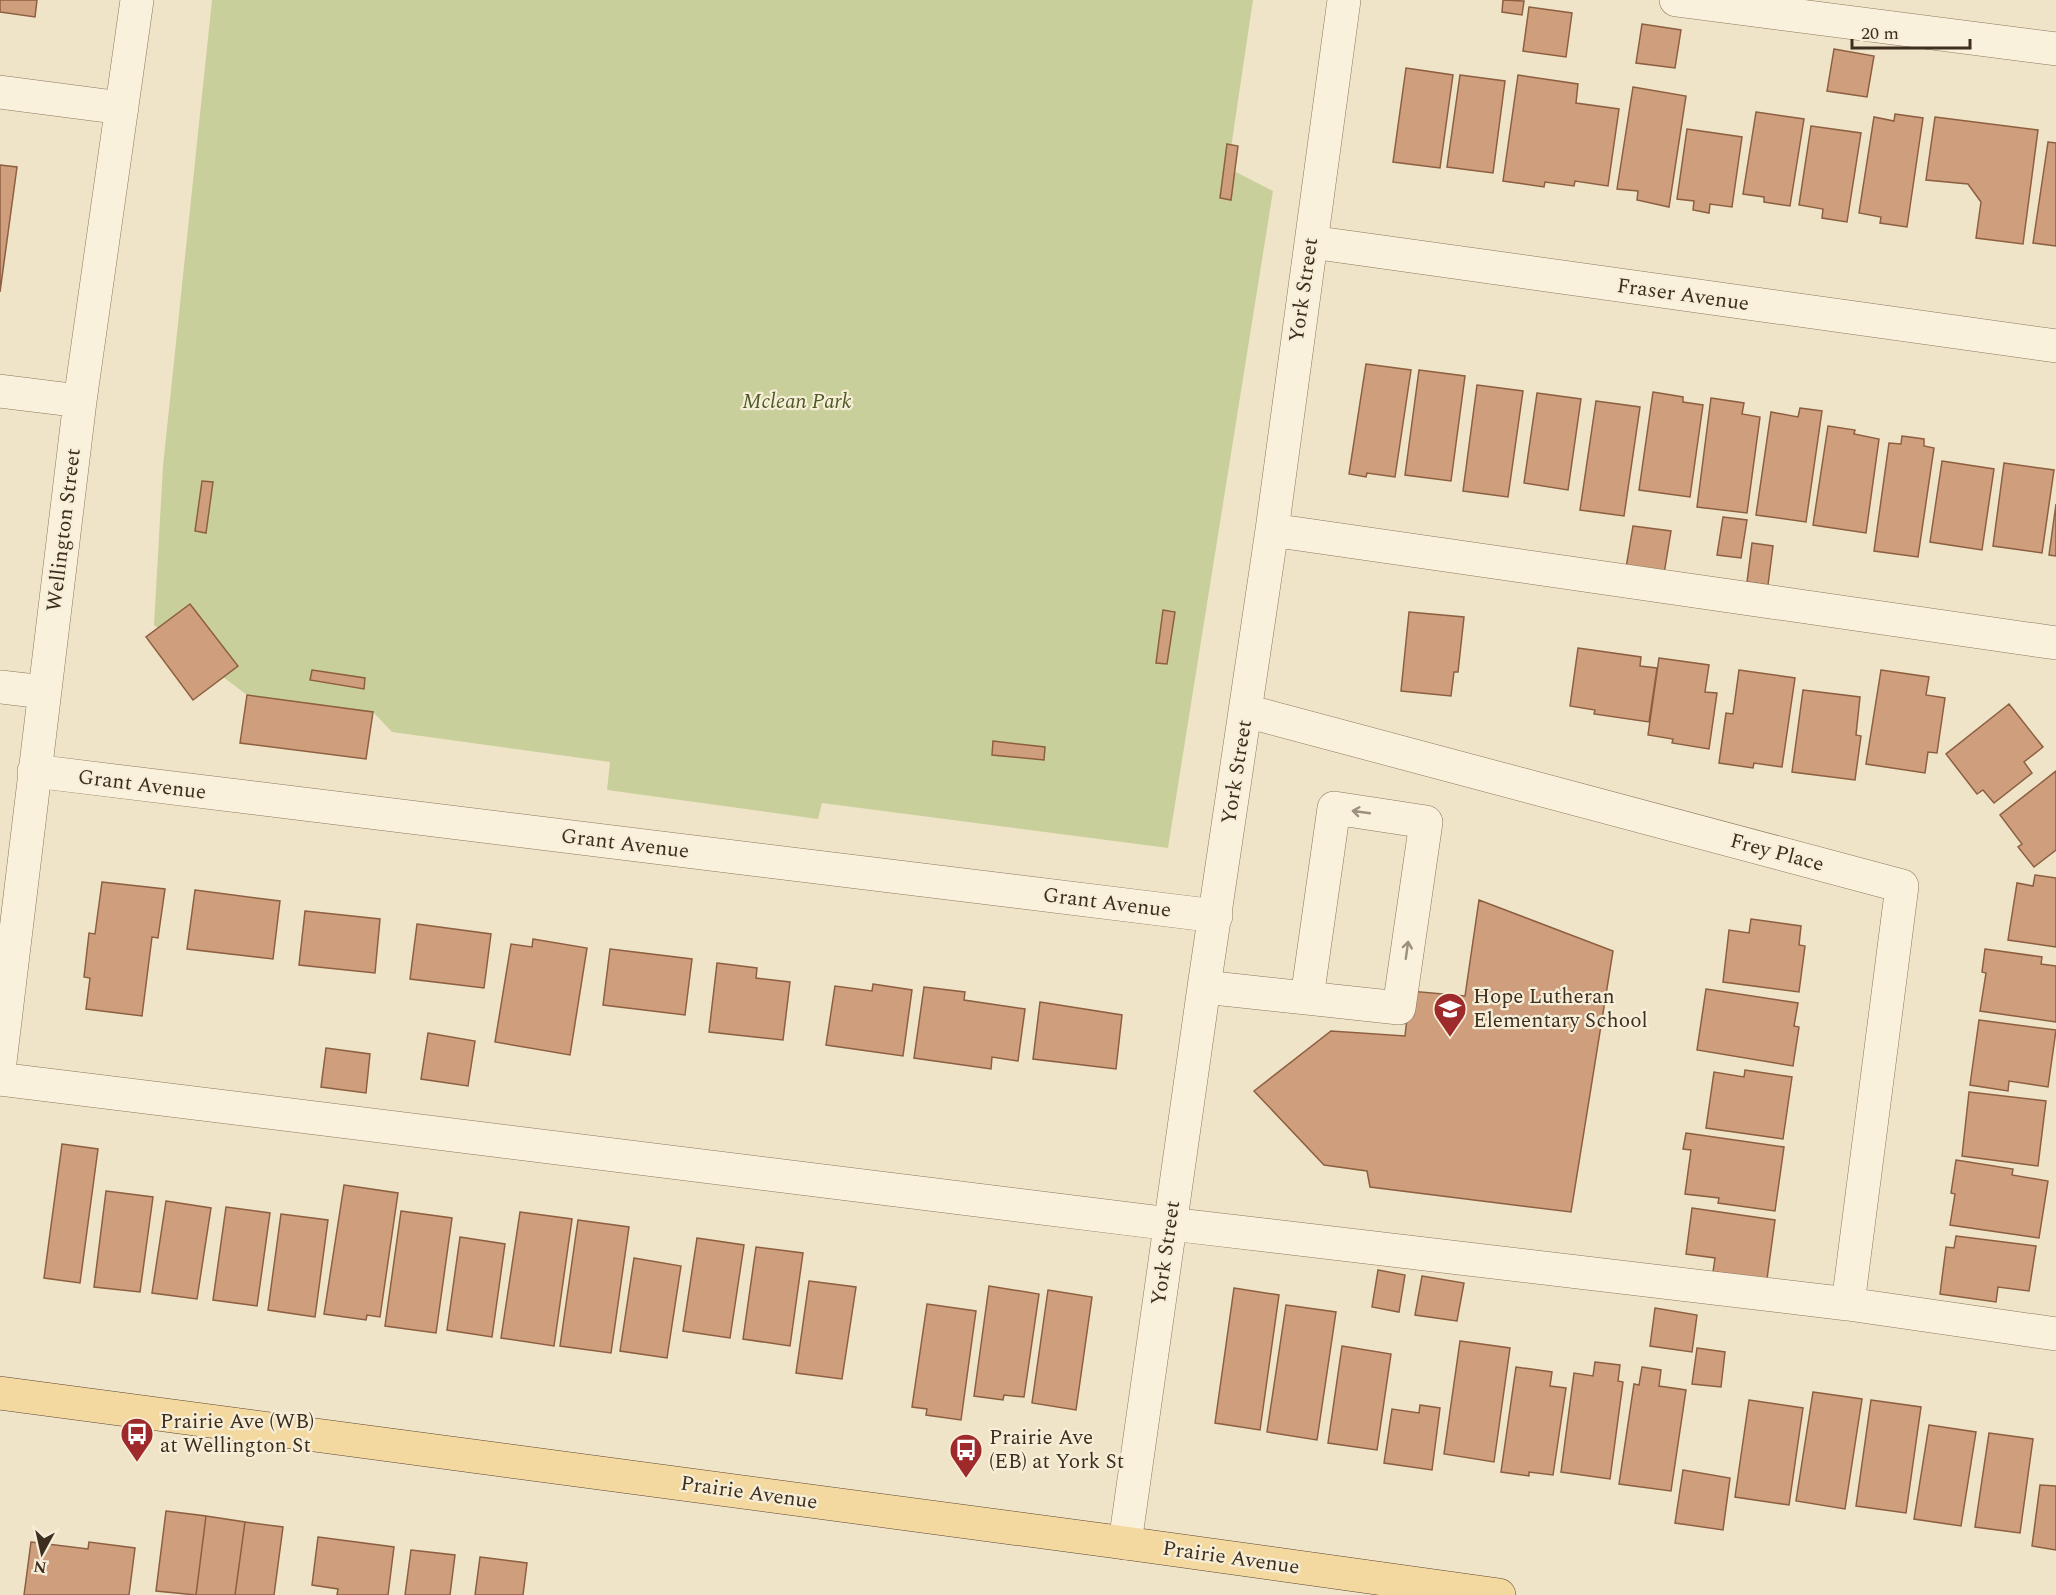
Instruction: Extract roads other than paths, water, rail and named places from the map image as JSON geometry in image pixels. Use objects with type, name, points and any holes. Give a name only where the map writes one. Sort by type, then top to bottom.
[{"type":"main road","name":"Prairie Avenue","points":[[0,1393],[1499,1595]]},
{"type":"street","name":"Wellington Street","points":[[0,1062],[2,1029],[80,401],[137,0]]},
{"type":"street","name":"York Street","points":[[1125,1543],[1272,530],[1344,0]]},
{"type":"street","points":[[1676,0],[2056,49]]},
{"type":"street","points":[[0,92],[122,108]]},
{"type":"street","name":"Fraser Avenue","points":[[1311,242],[2056,346]]},
{"type":"street","points":[[0,391],[80,401]]},
{"type":"street","points":[[1272,530],[2056,642]]},
{"type":"street","points":[[0,687],[44,692]]},
{"type":"street","name":"Frey Place","points":[[1246,711],[1902,886],[1848,1304]]},
{"type":"street","name":"Grant Avenue","points":[[34,771],[1216,916]]},
{"type":"street","points":[[1204,987],[1399,1008],[1426,822],[1334,808],[1307,998]]},
{"type":"street","points":[[0,1079],[1171,1224],[1848,1304],[2056,1334]]},
{"type":"place","name":"Hope Lutheran Elementary School","points":[[1450,1038]]},
{"type":"place","name":"Prairie Ave (WB) at Wellington St","points":[[137,1463]]},
{"type":"place","name":"Prairie Ave (EB) at York St","points":[[966,1479]]},
{"type":"park label","name":"Mclean Park","points":[[797,402]]}]
